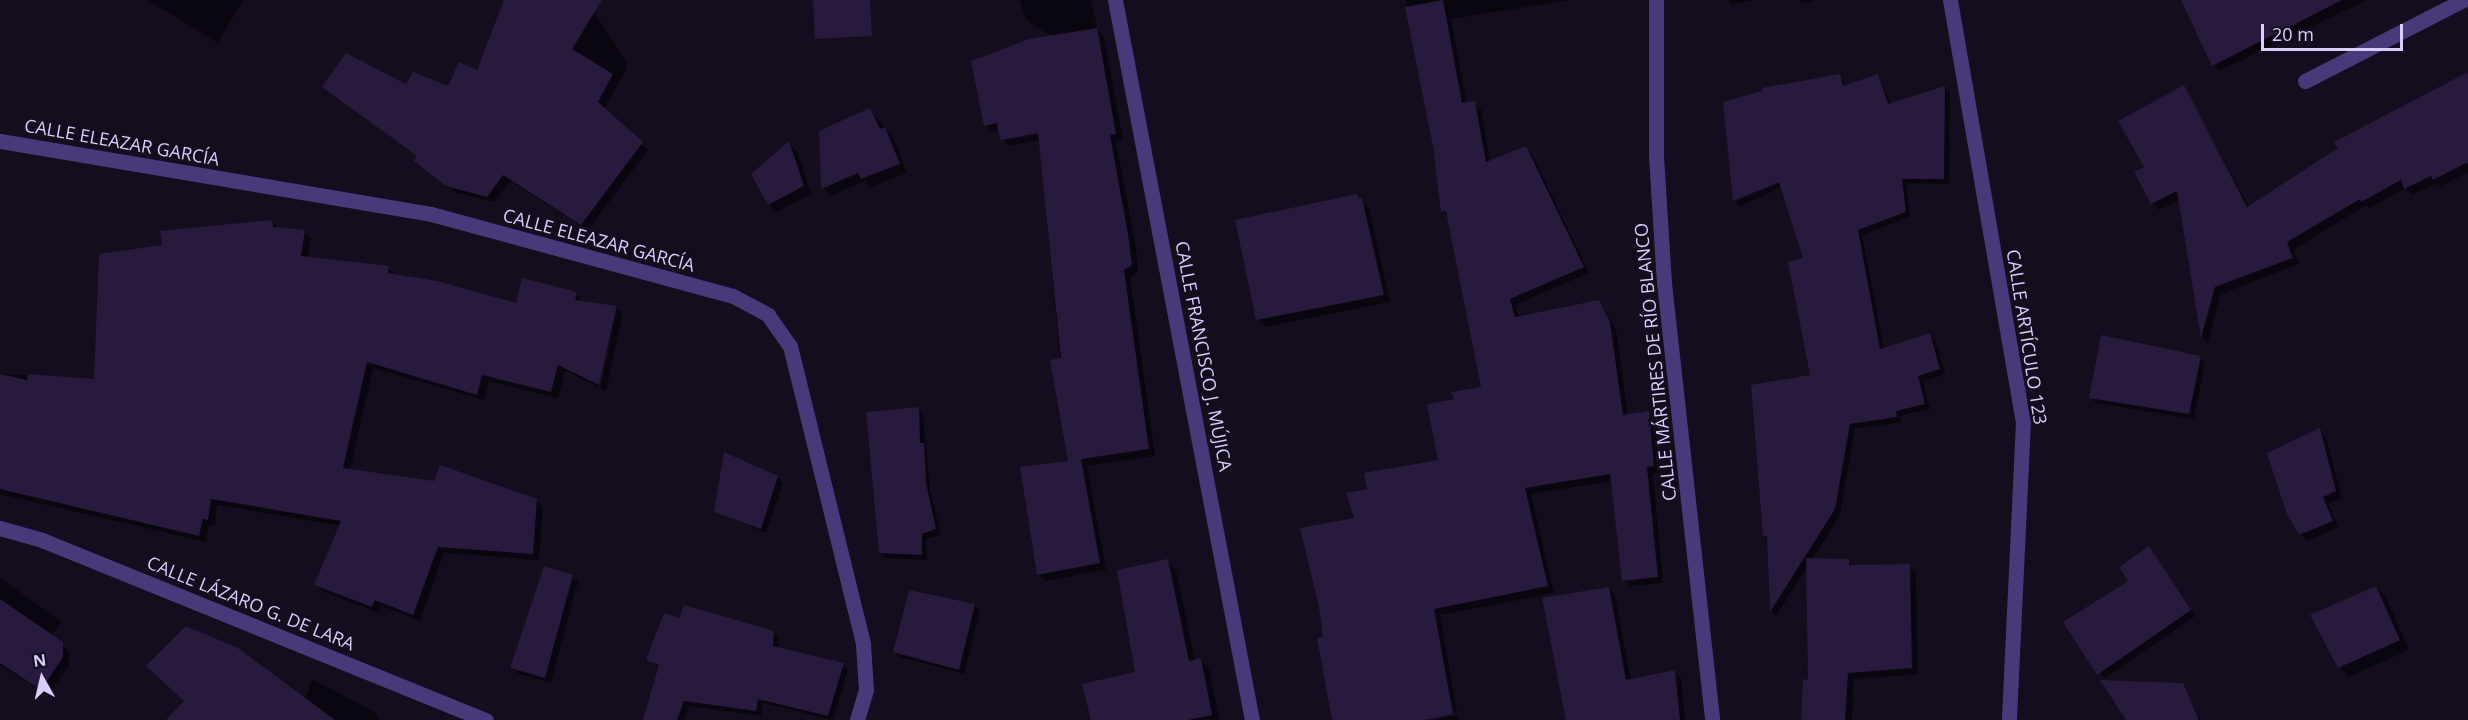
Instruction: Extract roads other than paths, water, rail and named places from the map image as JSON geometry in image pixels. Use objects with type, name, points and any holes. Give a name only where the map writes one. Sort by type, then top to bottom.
[{"type":"street","name":"CALLE FRANCISCO J. MÚJICA","points":[[1115,0],[1252,720]]},
{"type":"street","name":"CALLE MÁRTIRES DE RÍO BLANCO","points":[[1656,0],[1656,156],[1664,283],[1712,720]]},
{"type":"street","name":"CALLE ARTÍCULO 123","points":[[1950,0],[2024,421],[2009,720]]},
{"type":"street","points":[[2305,81],[2463,0]]},
{"type":"street","name":"CALLE ELEAZAR GARCÍA","points":[[0,141],[431,214],[733,296],[768,315],[790,346],[863,644],[866,690],[857,720]]},
{"type":"street","name":"CALLE LÁZARO G. DE LARA","points":[[0,528],[42,540],[486,720]]}]
